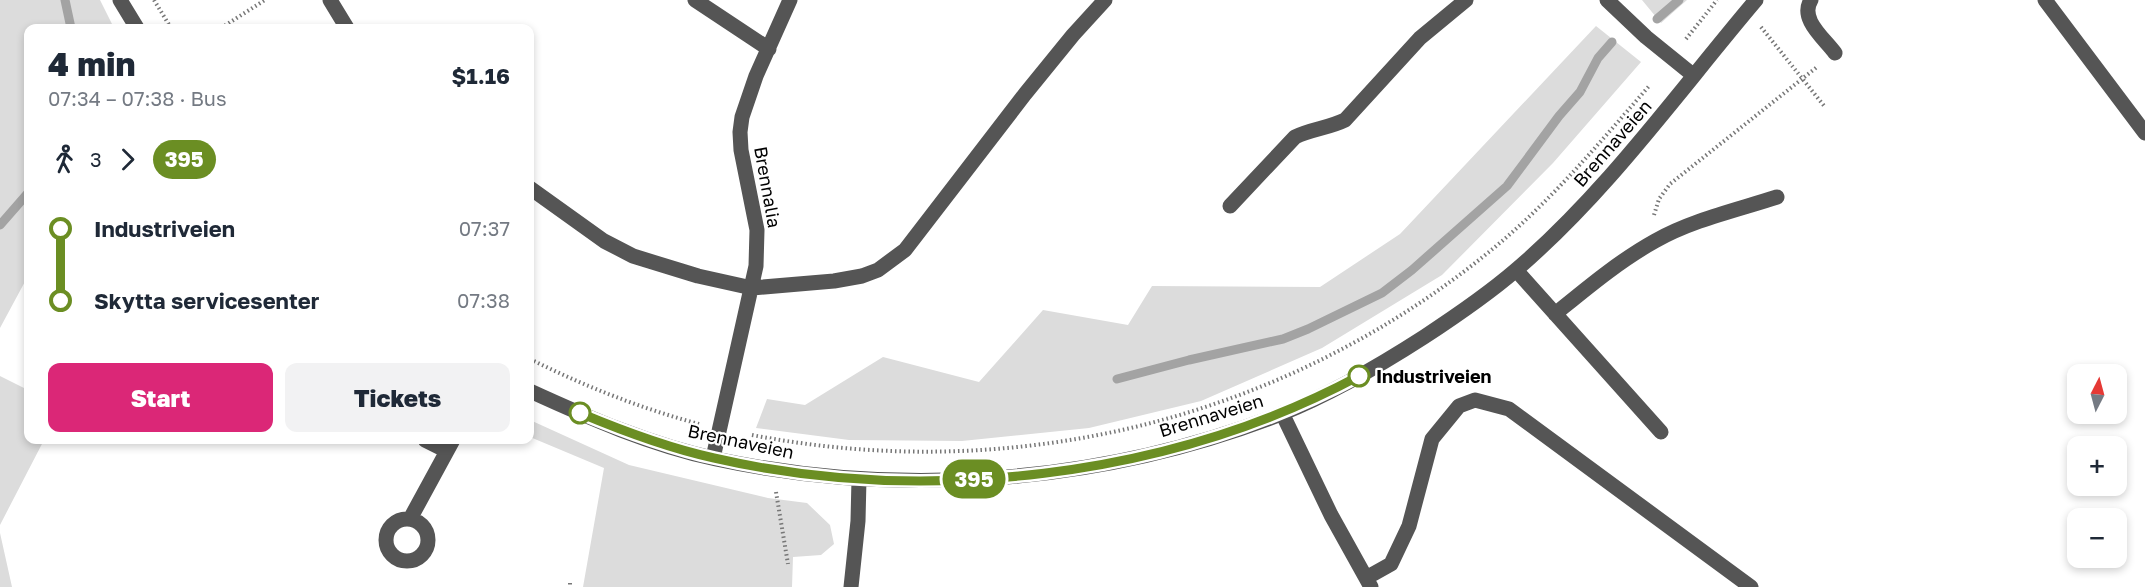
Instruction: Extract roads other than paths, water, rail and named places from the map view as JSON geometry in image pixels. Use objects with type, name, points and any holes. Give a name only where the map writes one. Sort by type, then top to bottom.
[{"type":"street","points":[[120,0],[135,24]]},
{"type":"street","points":[[330,0],[345,24]]},
{"type":"street","points":[[695,0],[769,49]]},
{"type":"street","name":"Brennalia","points":[[713,458],[756,266],[757,230],[743,168],[740,132],[748,97],[790,0]]},
{"type":"street","points":[[534,191],[604,241],[633,256],[698,276],[752,288],[843,279],[870,273],[891,262],[916,236],[1046,69],[1105,0]]},
{"type":"street","points":[[1230,206],[1295,137],[1306,131],[1336,125],[1345,120],[1420,38],[1467,0]]},
{"type":"street","points":[[1607,0],[1646,37],[1693,75]]},
{"type":"street","points":[[1811,0],[1807,6],[1807,16],[1835,53]]},
{"type":"street","points":[[2045,0],[2145,133]]},
{"type":"street","name":"Brennaveien","points":[[534,393],[611,426],[713,458],[776,470],[859,479],[947,481],[1049,472],[1159,452],[1208,439],[1282,413],[1327,393],[1381,364],[1481,299],[1516,270],[1582,208],[1657,121],[1751,5]]},
{"type":"street","points":[[1555,314],[1612,268],[1656,240],[1680,229],[1777,198]]},
{"type":"street","points":[[1516,270],[1661,432]]},
{"type":"street","points":[[1282,413],[1331,515],[1368,583],[1391,564],[1409,526],[1432,439],[1459,406],[1475,400],[1509,409],[1751,587]]},
{"type":"street","points":[[410,519],[450,445]]},
{"type":"street","points":[[851,587],[858,521],[859,479]]},
{"type":"waterway","points":[[65,0],[70,24]]},
{"type":"waterway","points":[[1657,19],[1679,0]]},
{"type":"waterway","points":[[1117,379],[1283,339],[1382,293],[1412,270],[1507,186],[1559,116],[1580,92],[1598,58],[1612,42]]},
{"type":"waterway","points":[[0,225],[24,198]]},
{"type":"place","name":"Industriveien","points":[[1359,376]]}]
